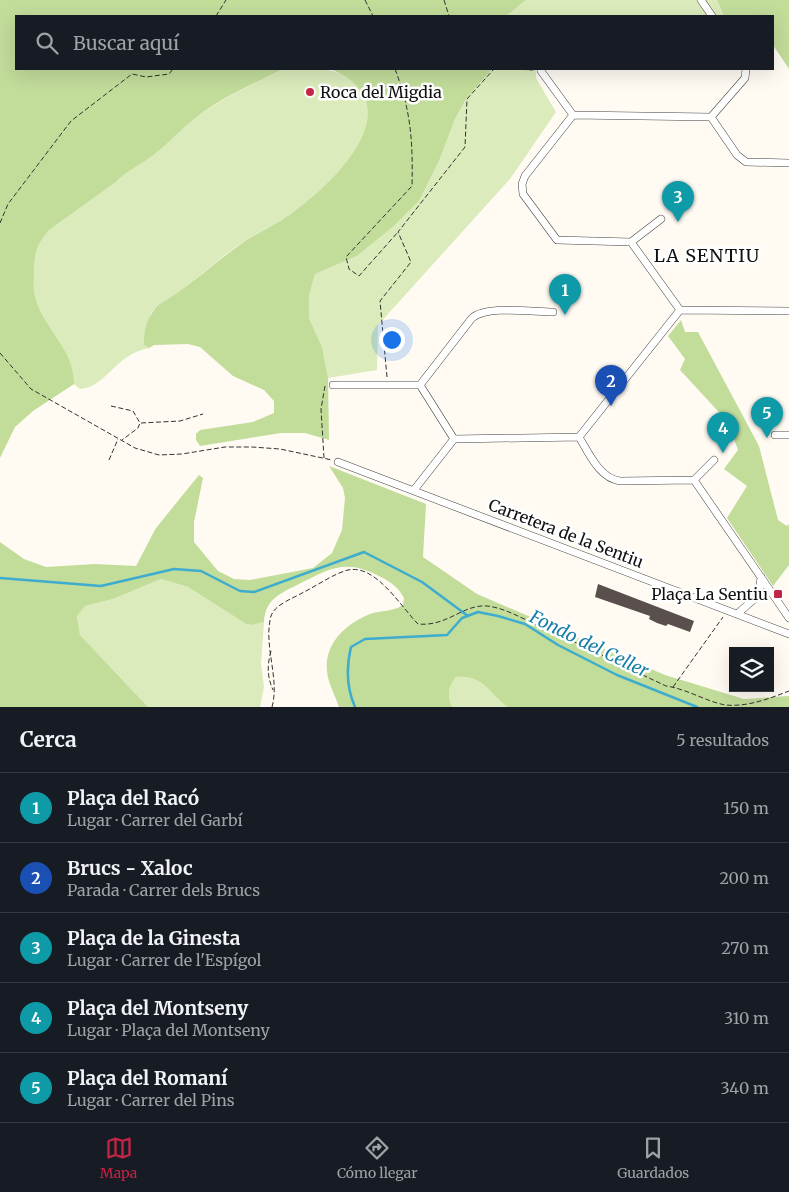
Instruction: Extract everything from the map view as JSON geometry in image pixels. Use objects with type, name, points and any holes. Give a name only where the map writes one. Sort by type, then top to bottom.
[{"type":"street","points":[[701,0],[711,15]]},
{"type":"street","points":[[573,116],[711,117],[745,78],[746,70]]},
{"type":"street","points":[[541,71],[573,116]]},
{"type":"street","points":[[573,116],[525,176],[522,184],[523,194],[557,240],[631,242],[661,219]]},
{"type":"street","points":[[711,117],[737,155],[746,162],[789,163]]},
{"type":"street","points":[[631,242],[680,310]]},
{"type":"street","points":[[680,310],[789,310]]},
{"type":"street","points":[[579,437],[680,310]]},
{"type":"street","points":[[420,385],[472,318],[479,313],[490,311],[553,312]]},
{"type":"street","points":[[333,386],[420,385]]},
{"type":"street","points":[[420,385],[454,439]]},
{"type":"street","points":[[776,435],[789,435]]},
{"type":"street","points":[[454,439],[579,437]]},
{"type":"street","points":[[579,437],[601,471],[609,478],[620,481],[694,480],[714,460]]},
{"type":"street","points":[[414,490],[454,439]]},
{"type":"street","name":"Carretera de la Sentiu","points":[[338,462],[787,634]]},
{"type":"street","points":[[694,480],[789,618]]},
{"type":"street","points":[[759,595],[761,577]]},
{"type":"street","points":[[737,614],[759,595],[771,592]]},
{"type":"path","points":[[217,15],[226,0]]},
{"type":"path","points":[[365,0],[372,15]]},
{"type":"path","points":[[444,0],[449,15]]},
{"type":"path","points":[[0,223],[8,204],[71,121],[132,74],[146,77],[169,74],[172,70]]},
{"type":"path","points":[[395,70],[410,114],[413,148],[412,186],[346,256],[349,269],[359,276],[398,232],[465,147],[467,98],[493,70]]},
{"type":"path","points":[[528,70],[541,71]]},
{"type":"path","points":[[388,385],[380,301],[411,262],[398,232]]},
{"type":"path","points":[[0,353],[31,389],[135,448],[159,455],[182,454],[225,447],[252,447],[280,450],[338,462]]},
{"type":"path","points":[[324,459],[321,409],[323,387],[333,386]]},
{"type":"path","points":[[111,406],[133,411],[140,423]]},
{"type":"path","points":[[140,423],[180,421],[204,414]]},
{"type":"path","points":[[121,440],[138,428],[140,423]]},
{"type":"path","points":[[109,460],[118,439]]},
{"type":"path","points":[[272,707],[274,691],[269,625],[272,613],[280,605],[336,574],[350,570],[363,572],[379,580],[418,624],[439,623],[471,608],[486,606],[502,610],[673,687],[724,705],[748,707]]},
{"type":"path","points":[[673,687],[728,610]]},
{"type":"path","points":[[271,650],[267,665],[268,678],[274,691]]},
{"type":"path","points":[[742,706],[760,702],[789,691]]},
{"type":"green space","points":[[0,0],[526,0],[507,15],[15,15],[15,70],[281,70],[203,112],[151,157],[49,230],[44,236],[35,254],[34,293],[39,308],[69,360],[74,384],[33,411],[15,427],[0,458]]},
{"type":"green space","points":[[526,0],[717,0],[724,15],[507,15]]},
{"type":"green space","points":[[717,0],[789,0],[789,69],[774,46],[774,15],[724,15]]},
{"type":"green space","points":[[281,70],[331,70],[350,79],[359,87],[366,99],[369,114],[366,130],[347,162],[307,202],[288,216],[237,246],[158,305],[151,313],[144,345],[149,348],[137,351],[119,363],[97,383],[80,389],[74,384],[69,360],[39,308],[35,296],[35,260],[41,241],[49,230],[151,157],[188,124],[237,92]]},
{"type":"green space","points":[[333,70],[491,70],[466,99],[455,119],[439,161],[419,201],[395,225],[357,256],[315,274],[309,296],[309,318],[322,347],[328,378],[329,440],[305,433],[281,433],[200,446],[196,440],[196,434],[200,430],[253,422],[274,413],[274,401],[264,390],[233,376],[200,347],[188,344],[154,345],[149,348],[144,345],[147,323],[158,305],[238,246],[296,210],[348,161],[360,141],[367,121],[366,101],[355,84]]},
{"type":"green space","points":[[491,70],[536,70],[536,78],[556,112],[510,179],[378,325],[377,370],[328,378],[322,347],[309,318],[309,296],[315,274],[357,256],[395,225],[419,201],[439,161],[455,119],[466,99]]},
{"type":"green space","points":[[681,320],[685,332],[698,332],[759,446],[778,520],[787,526],[789,524],[789,565],[773,586],[727,518],[747,486],[724,469],[738,450],[728,422],[680,370],[685,359],[668,336]]},
{"type":"green space","points":[[329,466],[426,504],[423,557],[477,594],[665,675],[744,699],[789,696],[789,707],[508,707],[480,682],[466,677],[456,677],[449,691],[452,707],[339,707],[327,671],[327,661],[333,643],[353,623],[370,614],[399,607],[403,605],[404,598],[397,588],[383,578],[367,571],[347,567],[328,570],[290,588],[270,603],[264,622],[252,625],[246,624],[188,587],[161,579],[113,599],[85,606],[77,616],[80,635],[148,707],[0,707],[0,542],[24,559],[46,567],[95,564],[136,566],[156,528],[199,475],[203,478],[194,522],[194,542],[218,571],[234,579],[250,580],[313,568],[332,553],[342,530],[345,498],[343,488]]},
{"type":"green space","points":[[161,579],[188,587],[246,624],[252,625],[264,622],[261,664],[264,687],[260,707],[148,707],[80,635],[77,615],[85,606],[113,599]]},
{"type":"green space","points":[[467,676],[478,679],[508,707],[452,707],[449,699],[451,684],[456,677]]},
{"type":"building","points":[[598,584],[694,621],[690,632],[668,624],[666,626],[657,623],[649,619],[650,616],[595,597]]},
{"type":"waterway","name":"Fondo del Celler","points":[[0,578],[101,586],[174,569],[201,571],[240,591],[254,592],[364,552],[422,582],[468,616]]},
{"type":"waterway","name":"Fondo del Celler","points":[[355,707],[348,677],[351,647],[365,639],[447,635],[462,618],[478,612],[525,624],[558,645],[617,675],[697,707]]},
{"type":"place","name":"Roca del Migdia","points":[[310,92]]},
{"type":"place","name":"Plaça de la Ginesta","points":[[678,222]]},
{"type":"place","name":"Plaça del Racó","points":[[565,315]]},
{"type":"place","name":"Brucs - Xaloc","points":[[611,406]]},
{"type":"place","name":"Plaça del Romaní","points":[[767,438]]},
{"type":"place","name":"Plaça del Montseny","points":[[723,453]]},
{"type":"place","name":"Plaça La Sentiu","points":[[778,594]]},
{"type":"district","name":"LA SENTIU","points":[[707,256]]}]
